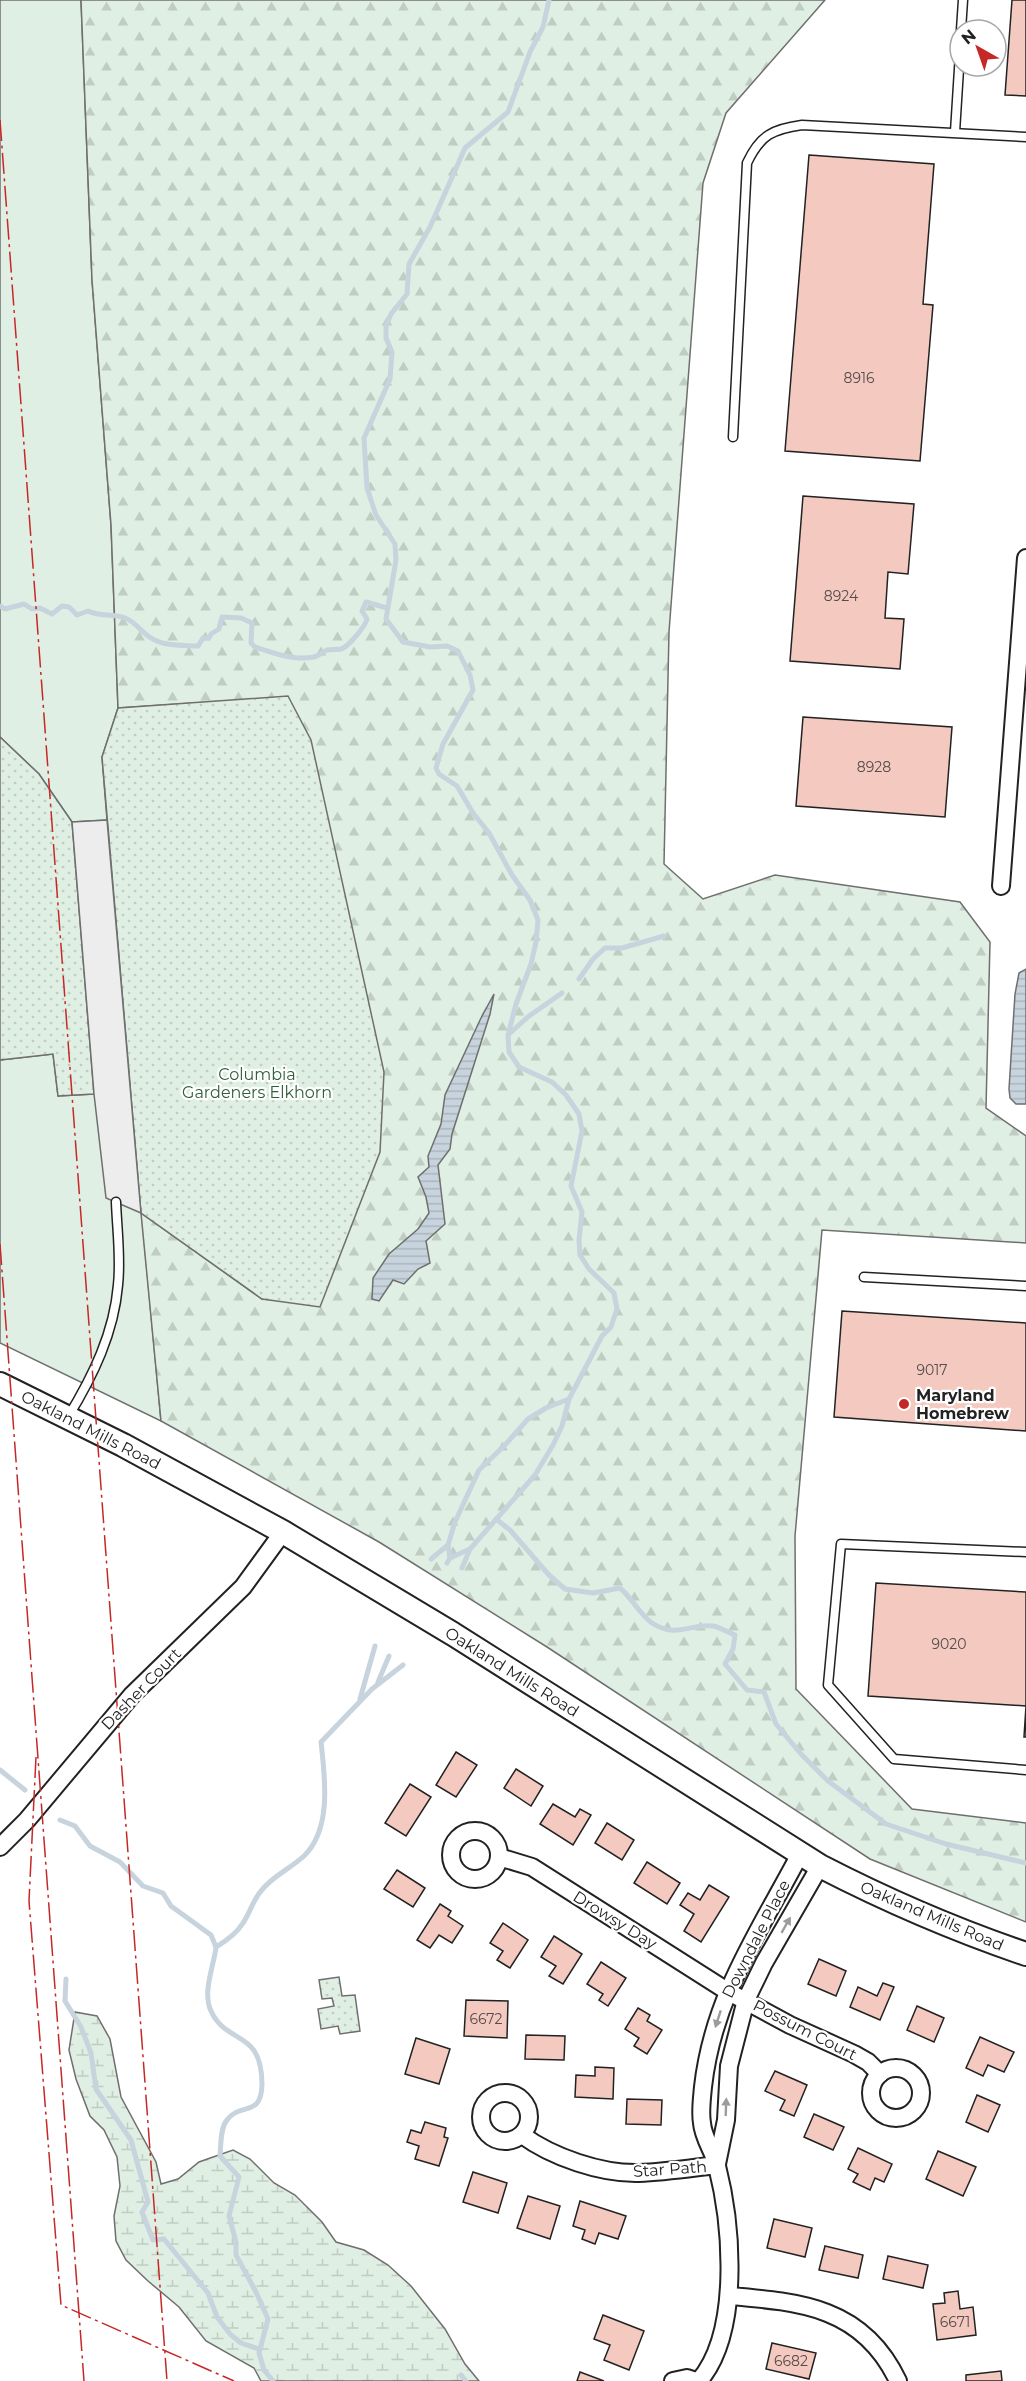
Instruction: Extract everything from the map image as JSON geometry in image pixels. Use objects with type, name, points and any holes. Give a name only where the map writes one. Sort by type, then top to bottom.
[{"type":"street","points":[[1001,886],[1026,558]]},
{"type":"street","name":"Oakland Mills Road","points":[[0,1384],[123,1445],[283,1532],[453,1634],[810,1860],[878,1895],[987,1941],[1026,1954]]},
{"type":"street","name":"Dasher Court","points":[[0,1847],[35,1811],[132,1695],[243,1587],[283,1532]]},
{"type":"street","name":"Drowsy Day","points":[[499,1857],[531,1867],[727,1991]]},
{"type":"street","name":"Downdale Place","points":[[673,2381],[687,2378],[698,2381],[714,2359],[722,2337],[729,2296],[729,2255],[717,2165],[702,2125],[703,2088],[715,2028],[727,1991],[810,1860]]},
{"type":"street","name":"Downdale Place","points":[[717,2165],[726,2120],[729,2066],[746,2000],[810,1860]]},
{"type":"street","name":"Possum Court","points":[[727,1991],[790,2025],[854,2054],[868,2062],[880,2074]]},
{"type":"street","name":"Star Path","points":[[522,2135],[535,2145],[552,2153],[580,2163],[616,2171],[637,2173],[717,2165]]},
{"type":"street","points":[[729,2296],[789,2301],[832,2314],[857,2330],[874,2345],[887,2361],[898,2381]]},
{"type":"lane","points":[[962,18],[963,0]]},
{"type":"lane","points":[[956,132],[959,78]]},
{"type":"lane","points":[[733,437],[747,163],[760,141],[782,128],[802,126],[1026,137]]},
{"type":"lane","points":[[68,1417],[97,1362],[114,1316],[119,1282],[116,1202]]},
{"type":"lane","points":[[864,1277],[1026,1286]]},
{"type":"lane","points":[[1026,1552],[841,1544],[828,1685],[894,1759],[1026,1770]]},
{"type":"green space","points":[[0,0],[81,0],[92,280],[111,525],[118,708],[102,757],[107,820],[72,822],[39,774],[0,737]]},
{"type":"green space","points":[[81,0],[825,0],[726,113],[703,183],[669,632],[664,864],[703,899],[775,875],[960,902],[990,942],[986,1108],[1026,1136],[1026,1243],[822,1230],[795,1536],[796,1689],[912,1809],[1026,1823],[1026,1922],[870,1859],[547,1647],[379,1542],[161,1421],[141,1213],[262,1299],[288,697],[118,708],[111,525],[92,280]]},
{"type":"green space","name":"Columbia Gardeners Elkhorn","points":[[288,696],[311,740],[384,1072],[380,1152],[320,1307],[262,1299],[141,1213],[102,757],[118,708]]},
{"type":"green space","points":[[0,737],[39,774],[72,822],[94,1094],[58,1096],[53,1054],[0,1060]]},
{"type":"green space","points":[[53,1054],[58,1096],[94,1094],[130,1088],[161,1421],[0,1343],[0,1060]]},
{"type":"green space","points":[[339,1977],[342,1996],[355,1995],[360,2031],[340,2034],[338,2026],[321,2029],[318,2009],[334,2006],[332,1998],[322,1999],[319,1980]]},
{"type":"green space","points":[[75,2012],[97,2016],[110,2039],[121,2097],[156,2162],[161,2184],[178,2179],[199,2162],[233,2150],[250,2159],[274,2183],[295,2195],[322,2222],[336,2242],[364,2250],[388,2265],[411,2286],[445,2329],[465,2364],[479,2381],[261,2381],[254,2368],[206,2341],[179,2307],[126,2260],[116,2241],[114,2216],[120,2186],[117,2157],[104,2130],[90,2116],[76,2079],[69,2050]]},
{"type":"shaded area","points":[[107,820],[141,1213],[106,1198],[94,1094],[72,822]]},
{"type":"shaded area","points":[[1026,969],[1026,1104],[1016,1104],[1010,1098],[1009,1089],[1015,994],[1019,973]]},
{"type":"shaded area","points":[[494,994],[490,1014],[452,1134],[450,1149],[438,1165],[445,1224],[426,1241],[430,1263],[418,1269],[404,1284],[393,1280],[379,1301],[372,1299],[373,1278],[389,1254],[418,1229],[429,1213],[426,1197],[418,1177],[429,1167],[428,1156],[441,1124],[445,1095]]},
{"type":"building","points":[[1012,0],[1026,0],[1026,96],[1005,95]]},
{"type":"building","points":[[809,155],[934,164],[923,304],[933,305],[920,461],[785,451]]},
{"type":"building","points":[[803,496],[914,504],[908,574],[888,572],[885,618],[904,619],[900,669],[790,661]]},
{"type":"building","points":[[803,717],[952,727],[945,817],[796,806]]},
{"type":"building","points":[[842,1311],[1026,1323],[1026,1431],[834,1417]]},
{"type":"building","points":[[876,1583],[1026,1592],[1026,1706],[868,1696]]},
{"type":"building","points":[[1026,1706],[1026,1737],[1024,1737]]},
{"type":"building","points":[[456,1752],[477,1765],[456,1797],[436,1785]]},
{"type":"building","points":[[516,1769],[543,1786],[531,1806],[504,1788]]},
{"type":"building","points":[[410,1784],[431,1797],[406,1836],[385,1823]]},
{"type":"building","points":[[553,1804],[575,1817],[580,1809],[591,1815],[573,1845],[540,1824]]},
{"type":"building","points":[[607,1823],[634,1840],[622,1860],[595,1843]]},
{"type":"building","points":[[647,1862],[680,1883],[667,1904],[634,1883]]},
{"type":"building","points":[[397,1870],[425,1888],[413,1907],[384,1889]]},
{"type":"building","points":[[709,1885],[729,1897],[701,1942],[684,1931],[694,1914],[680,1905],[688,1893],[700,1900]]},
{"type":"building","points":[[440,1904],[451,1911],[448,1916],[463,1926],[452,1943],[439,1935],[430,1948],[417,1940]]},
{"type":"building","points":[[503,1923],[528,1940],[510,1968],[497,1960],[503,1951],[490,1943]]},
{"type":"building","points":[[554,1936],[582,1954],[563,1984],[549,1976],[556,1966],[541,1957]]},
{"type":"building","points":[[819,1959],[846,1971],[836,1996],[808,1984]]},
{"type":"building","points":[[601,1962],[626,1978],[608,2006],[599,2000],[603,1994],[587,1984]]},
{"type":"building","points":[[883,1983],[894,1987],[880,2020],[850,2007],[858,1987],[877,1996]]},
{"type":"building","points":[[466,2000],[508,2001],[507,2038],[464,2036]]},
{"type":"building","points":[[917,2006],[944,2018],[934,2042],[907,2030]]},
{"type":"building","points":[[638,2008],[650,2015],[647,2021],[662,2030],[647,2054],[634,2046],[639,2038],[625,2029]]},
{"type":"building","points":[[526,2035],[565,2036],[564,2060],[525,2059]]},
{"type":"building","points":[[980,2037],[1014,2052],[1004,2072],[988,2065],[983,2076],[966,2068]]},
{"type":"building","points":[[416,2038],[450,2049],[439,2084],[405,2074]]},
{"type":"building","points":[[595,2067],[614,2068],[613,2099],[575,2097],[576,2075],[595,2076]]},
{"type":"building","points":[[775,2071],[807,2085],[794,2116],[780,2110],[785,2100],[765,2091]]},
{"type":"building","points":[[977,2095],[1000,2105],[988,2132],[966,2122]]},
{"type":"building","points":[[627,2099],[662,2100],[661,2125],[626,2124]]},
{"type":"building","points":[[814,2114],[844,2127],[833,2150],[804,2137]]},
{"type":"building","points":[[425,2122],[446,2128],[444,2137],[448,2138],[439,2166],[415,2159],[419,2146],[407,2142],[411,2130],[421,2133]]},
{"type":"building","points":[[858,2148],[892,2164],[884,2182],[875,2178],[870,2190],[853,2182],[858,2174],[848,2169]]},
{"type":"building","points":[[938,2151],[976,2167],[963,2196],[926,2179]]},
{"type":"building","points":[[473,2172],[507,2183],[498,2213],[463,2202]]},
{"type":"building","points":[[528,2196],[560,2206],[550,2239],[517,2228]]},
{"type":"building","points":[[580,2201],[626,2216],[618,2239],[599,2233],[595,2244],[582,2239],[585,2230],[573,2226]]},
{"type":"building","points":[[774,2219],[812,2228],[805,2257],[767,2248]]},
{"type":"building","points":[[825,2246],[863,2255],[858,2278],[819,2270]]},
{"type":"building","points":[[888,2256],[928,2265],[923,2288],[883,2279]]},
{"type":"building","points":[[958,2291],[960,2309],[973,2307],[976,2335],[937,2340],[933,2304],[945,2303],[944,2293]]},
{"type":"building","points":[[603,2315],[644,2331],[629,2370],[604,2360],[610,2345],[594,2339]]},
{"type":"building","points":[[772,2343],[816,2353],[809,2379],[766,2369]]},
{"type":"building","points":[[1001,2371],[1002,2381],[966,2381],[966,2375]]},
{"type":"building","points":[[580,2372],[604,2381],[577,2381]]},
{"type":"waterway","points":[[462,1568],[470,1549],[535,1475],[553,1445],[562,1426],[569,1399],[602,1336],[611,1327],[617,1309],[614,1293],[589,1269],[580,1255],[582,1212],[571,1186],[582,1131],[579,1114],[566,1095],[552,1082],[519,1067],[509,1052],[508,1035],[516,1004],[531,964],[538,920],[530,900],[512,875],[489,833],[473,813],[457,786],[439,774],[436,768],[443,744],[473,690],[470,675],[458,651],[447,646],[430,647],[403,642],[386,619],[396,560],[395,544],[376,515],[367,488],[364,438],[390,379],[392,352],[386,338],[386,326],[391,314],[407,294],[409,264],[430,227],[465,148],[508,112],[530,52],[543,27],[549,0]]},
{"type":"waterway","points":[[0,606],[5,609],[24,604],[32,609],[40,608],[52,614],[62,606],[69,607],[77,615],[88,611],[120,617],[131,621],[154,640],[166,644],[198,646],[203,638],[209,638],[219,629],[222,617],[241,618],[252,623],[251,643],[255,647],[299,658],[314,657],[327,650],[341,649],[348,645],[366,623],[367,619],[362,611],[366,602],[387,608]]},
{"type":"waterway","points":[[579,979],[593,959],[605,948],[622,948],[664,936]]},
{"type":"waterway","points":[[509,1034],[529,1016],[562,993]]},
{"type":"waterway","points":[[448,1545],[455,1522],[479,1470],[528,1419],[546,1408],[569,1399]]},
{"type":"waterway","points":[[496,1519],[510,1530],[549,1575],[565,1589],[593,1593],[620,1588],[648,1620],[661,1628],[676,1630],[713,1626],[735,1635],[733,1649],[725,1664],[747,1690],[764,1692],[776,1724],[828,1781],[886,1824],[946,1844],[1026,1863]]},
{"type":"waterway","points":[[431,1559],[448,1545],[450,1558]]},
{"type":"waterway","points":[[447,1563],[450,1558],[470,1549]]},
{"type":"waterway","points":[[360,1699],[375,1646]]},
{"type":"waterway","points":[[378,1682],[389,1656]]},
{"type":"waterway","points":[[273,2381],[264,2370],[259,2353],[268,2319],[236,2255],[236,2242],[229,2216],[239,2177],[220,2156],[222,2132],[227,2120],[232,2115],[258,2102],[262,2085],[260,2067],[256,2054],[250,2046],[218,2022],[211,2011],[208,1996],[209,1979],[216,1947],[241,1927],[265,1886],[304,1856],[313,1845],[323,1818],[325,1787],[321,1742],[372,1689],[403,1665]]},
{"type":"waterway","points":[[0,1770],[25,1790]]},
{"type":"waterway","points":[[60,1820],[75,1826],[90,1846],[120,1862],[143,1886],[163,1893],[171,1906],[211,1935],[216,1947]]},
{"type":"waterway","points":[[66,1979],[65,2001],[81,2027],[91,2053],[96,2089],[131,2140],[148,2202],[142,2212],[153,2240],[164,2239],[208,2293],[217,2317],[230,2334],[241,2343],[259,2349]]},
{"type":"waterway","points":[[461,2375],[466,2381]]},
{"type":"power","points":[[0,120],[167,2381]]},
{"type":"power","points":[[0,1244],[84,2381]]},
{"type":"power","points":[[36,1757],[29,1901],[61,2305],[234,2381]]},
{"type":"place","name":"Maryland Homebrew","points":[[904,1404]]}]
